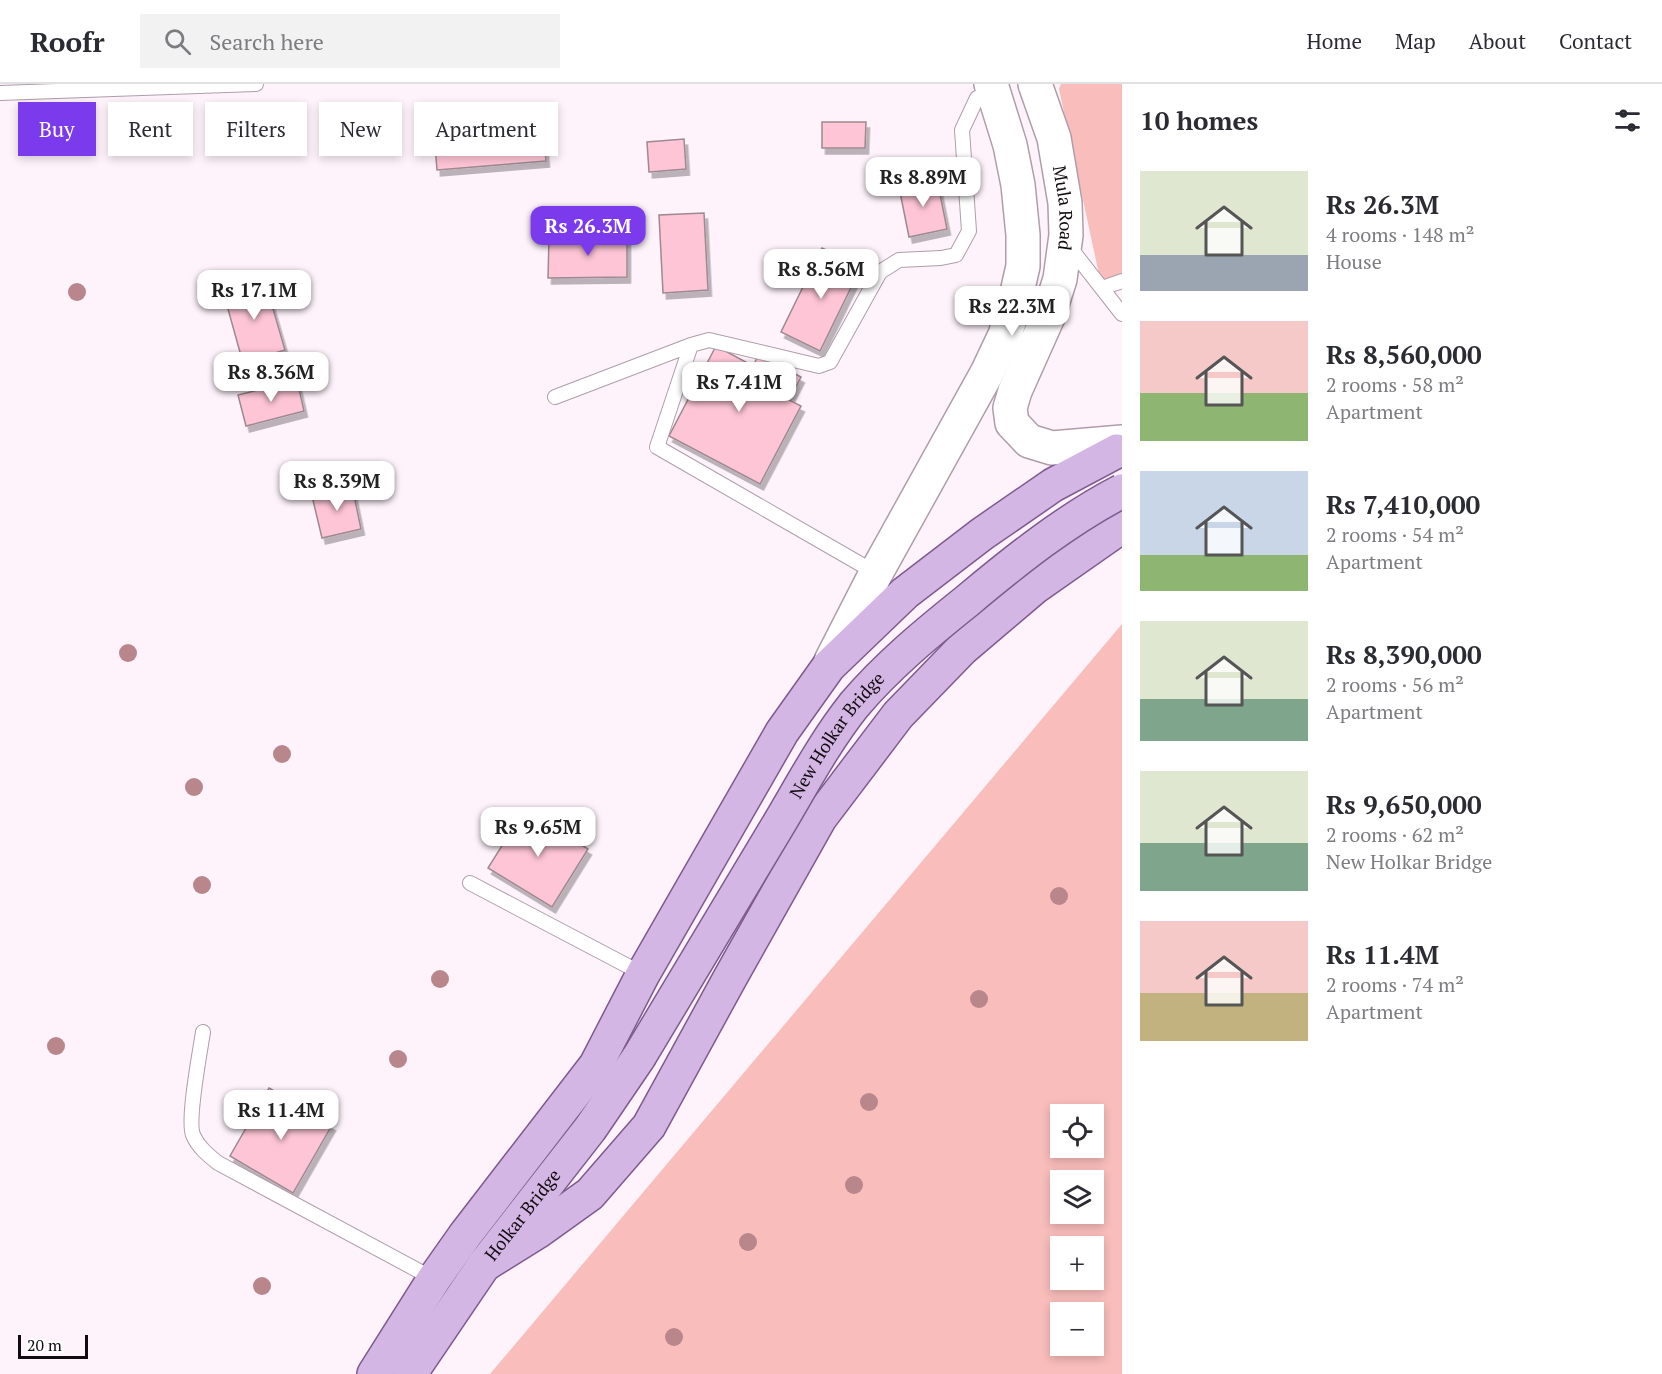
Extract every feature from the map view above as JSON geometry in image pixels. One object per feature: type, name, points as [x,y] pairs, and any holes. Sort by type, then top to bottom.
[{"type":"main road","points":[[1120,446],[1113,463],[1113,475],[1115,487],[1122,499]]},
{"type":"main road","points":[[374,1374],[434,1279],[465,1235],[596,1065],[643,974],[782,732],[829,666],[905,593],[982,534],[1053,485],[1120,446]]},
{"type":"main road","name":"New Holkar Bridge","points":[[639,1057],[818,756],[853,707],[880,676],[910,648],[1004,570],[1071,520],[1122,490]]},
{"type":"main road","points":[[484,1265],[537,1232],[590,1194],[650,1126],[820,818],[898,715],[962,650],[1035,587],[1122,526]]},
{"type":"main road","name":"Holkar Bridge","points":[[410,1374],[484,1265],[590,1130],[639,1057]]},
{"type":"street","name":"Mula Road","points":[[1035,84],[1054,138],[1065,203],[1065,241],[1060,279],[1048,317],[1015,391],[1010,408],[1012,423],[1029,441],[1052,448],[1120,446]]},
{"type":"street","points":[[829,666],[876,573],[987,373],[1005,335],[1014,306],[1023,266],[1023,235],[1018,185],[1010,146],[992,88]]},
{"type":"lane","points":[[0,93],[256,84]]},
{"type":"lane","points":[[555,397],[709,340],[819,366],[830,362],[880,273],[899,260],[956,255],[969,231],[962,130],[977,98],[992,88]]},
{"type":"lane","points":[[1065,241],[1122,314]]},
{"type":"lane","points":[[1102,288],[1122,281]]},
{"type":"lane","points":[[691,345],[657,447],[876,573]]},
{"type":"lane","points":[[470,883],[643,974]]},
{"type":"lane","points":[[203,1032],[192,1111],[192,1133],[202,1150],[218,1163],[434,1279]]},
{"type":"shaded area","points":[[1061,84],[1122,84],[1122,282],[1102,288],[1059,89]]},
{"type":"shaded area","points":[[1122,624],[1122,1374],[490,1374]]},
{"type":"building","points":[[822,122],[866,122],[865,148],[822,148]]},
{"type":"building","points":[[684,139],[686,169],[649,172],[647,142]]},
{"type":"building","points":[[436,156],[546,156],[546,161],[437,170]]},
{"type":"building","points":[[937,179],[947,229],[909,237],[899,187]]},
{"type":"building","points":[[704,213],[708,290],[663,293],[659,215]]},
{"type":"building","points":[[549,237],[627,237],[627,277],[548,278]]},
{"type":"building","points":[[822,248],[861,267],[820,351],[781,332]]},
{"type":"building","points":[[264,278],[285,350],[243,363],[223,291]]},
{"type":"building","points":[[716,346],[753,366],[759,354],[801,377],[789,400],[801,406],[760,484],[669,436]]},
{"type":"building","points":[[297,380],[304,411],[246,426],[238,395]]},
{"type":"building","points":[[352,486],[361,529],[322,538],[312,496]]},
{"type":"building","points":[[525,809],[588,849],[552,907],[488,868]]},
{"type":"building","points":[[269,1088],[332,1125],[293,1193],[230,1156]]}]
